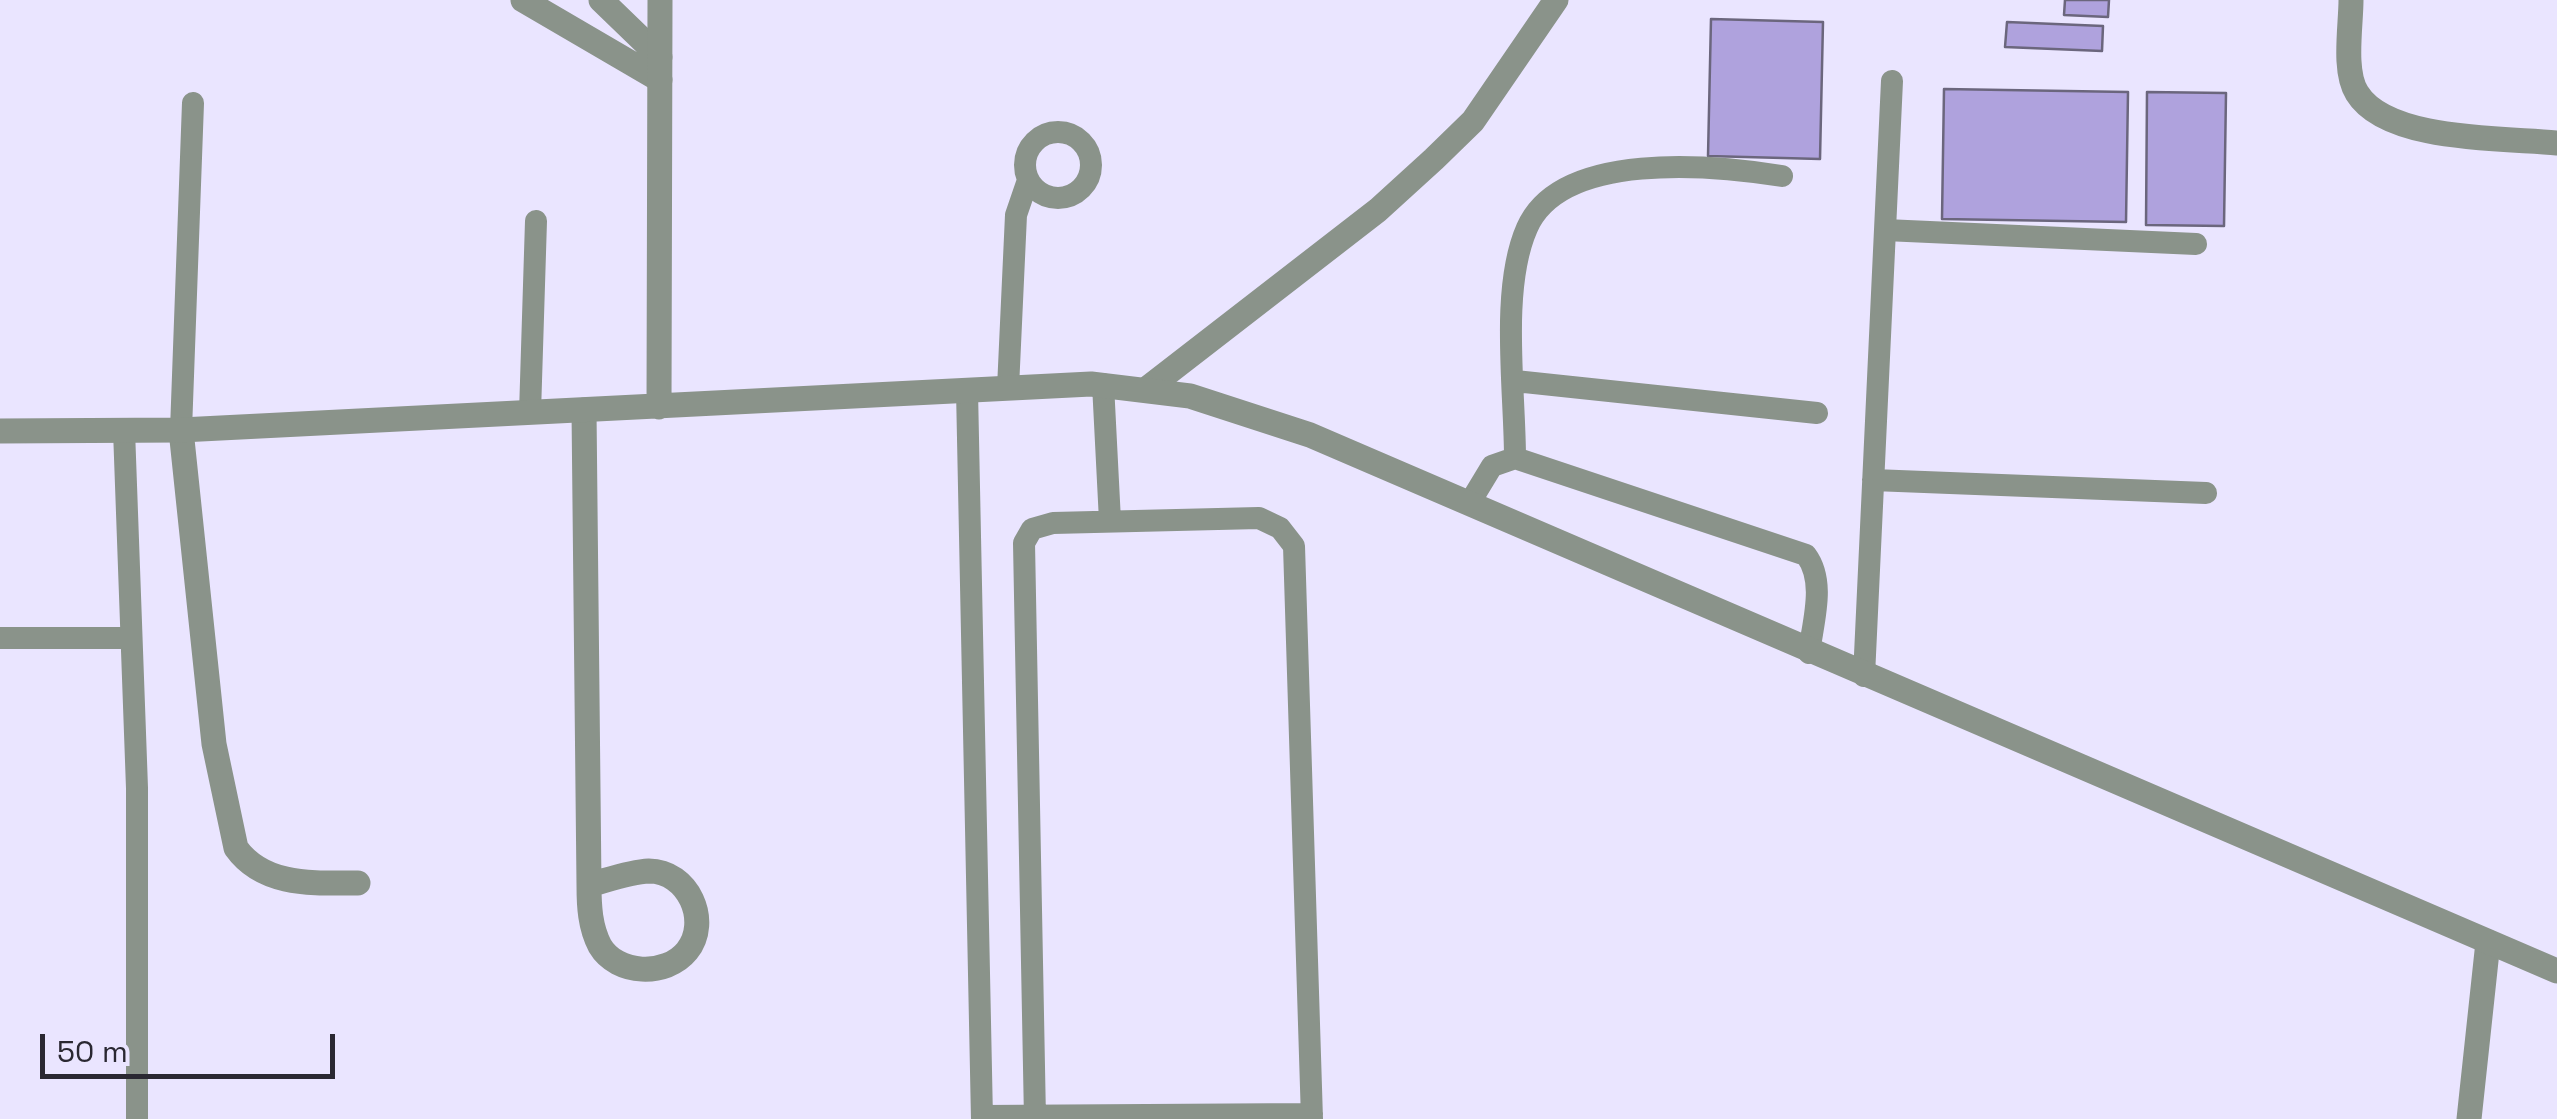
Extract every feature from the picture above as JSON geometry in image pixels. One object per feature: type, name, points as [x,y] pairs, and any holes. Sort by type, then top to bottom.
[{"type":"street","points":[[523,0],[660,68]]},
{"type":"street","points":[[601,0],[660,68]]},
{"type":"street","points":[[658,407],[660,0]]},
{"type":"street","points":[[1148,388],[1378,210],[1434,159],[1496,90],[1556,0]]},
{"type":"street","points":[[2351,0],[2352,71],[2355,91],[2366,104],[2388,118],[2424,131],[2557,143]]},
{"type":"street","points":[[0,431],[181,430],[1008,388],[1103,384],[1148,388],[1234,408],[1310,435],[2557,971]]},
{"type":"street","points":[[584,410],[589,885],[594,934],[611,959],[650,970],[669,965],[687,951],[697,932],[697,912],[684,887],[672,877],[652,871],[589,885]]},
{"type":"street","points":[[181,430],[214,744],[236,848],[246,861],[281,879],[358,884]]},
{"type":"street","points":[[2469,1119],[2488,942]]},
{"type":"lane","points":[[1864,676],[1892,81]]},
{"type":"lane","points":[[181,430],[193,104]]},
{"type":"lane","points":[[1514,458],[1512,324],[1517,264],[1527,225],[1566,185],[1631,169],[1734,168],[1782,176]]},
{"type":"lane","points":[[1008,388],[1016,215],[1028,180]]},
{"type":"lane","points":[[530,412],[536,221]]},
{"type":"lane","points":[[1885,230],[2196,244]]},
{"type":"lane","points":[[1515,381],[1817,412]]},
{"type":"lane","points":[[1103,384],[1110,522]]},
{"type":"lane","points":[[967,390],[982,1117],[1035,1117],[1312,1116],[1294,546],[1280,528],[1259,518],[1052,523],[1032,528],[1022,557],[1035,1117]]},
{"type":"lane","points":[[124,430],[137,788],[137,1119]]},
{"type":"lane","points":[[1469,504],[1492,466],[1514,458],[1806,555],[1816,569],[1818,585],[1809,652]]},
{"type":"lane","points":[[1873,480],[2206,494]]},
{"type":"lane","points":[[0,638],[132,638]]},
{"type":"building","points":[[2065,0],[2109,0],[2108,17],[2064,15]]},
{"type":"building","points":[[1711,19],[1823,22],[1820,159],[1708,156]]},
{"type":"building","points":[[2007,22],[2103,26],[2102,51],[2005,47]]},
{"type":"building","points":[[1944,89],[2128,92],[2126,222],[1942,219]]},
{"type":"building","points":[[2147,92],[2226,93],[2224,226],[2146,225]]}]
